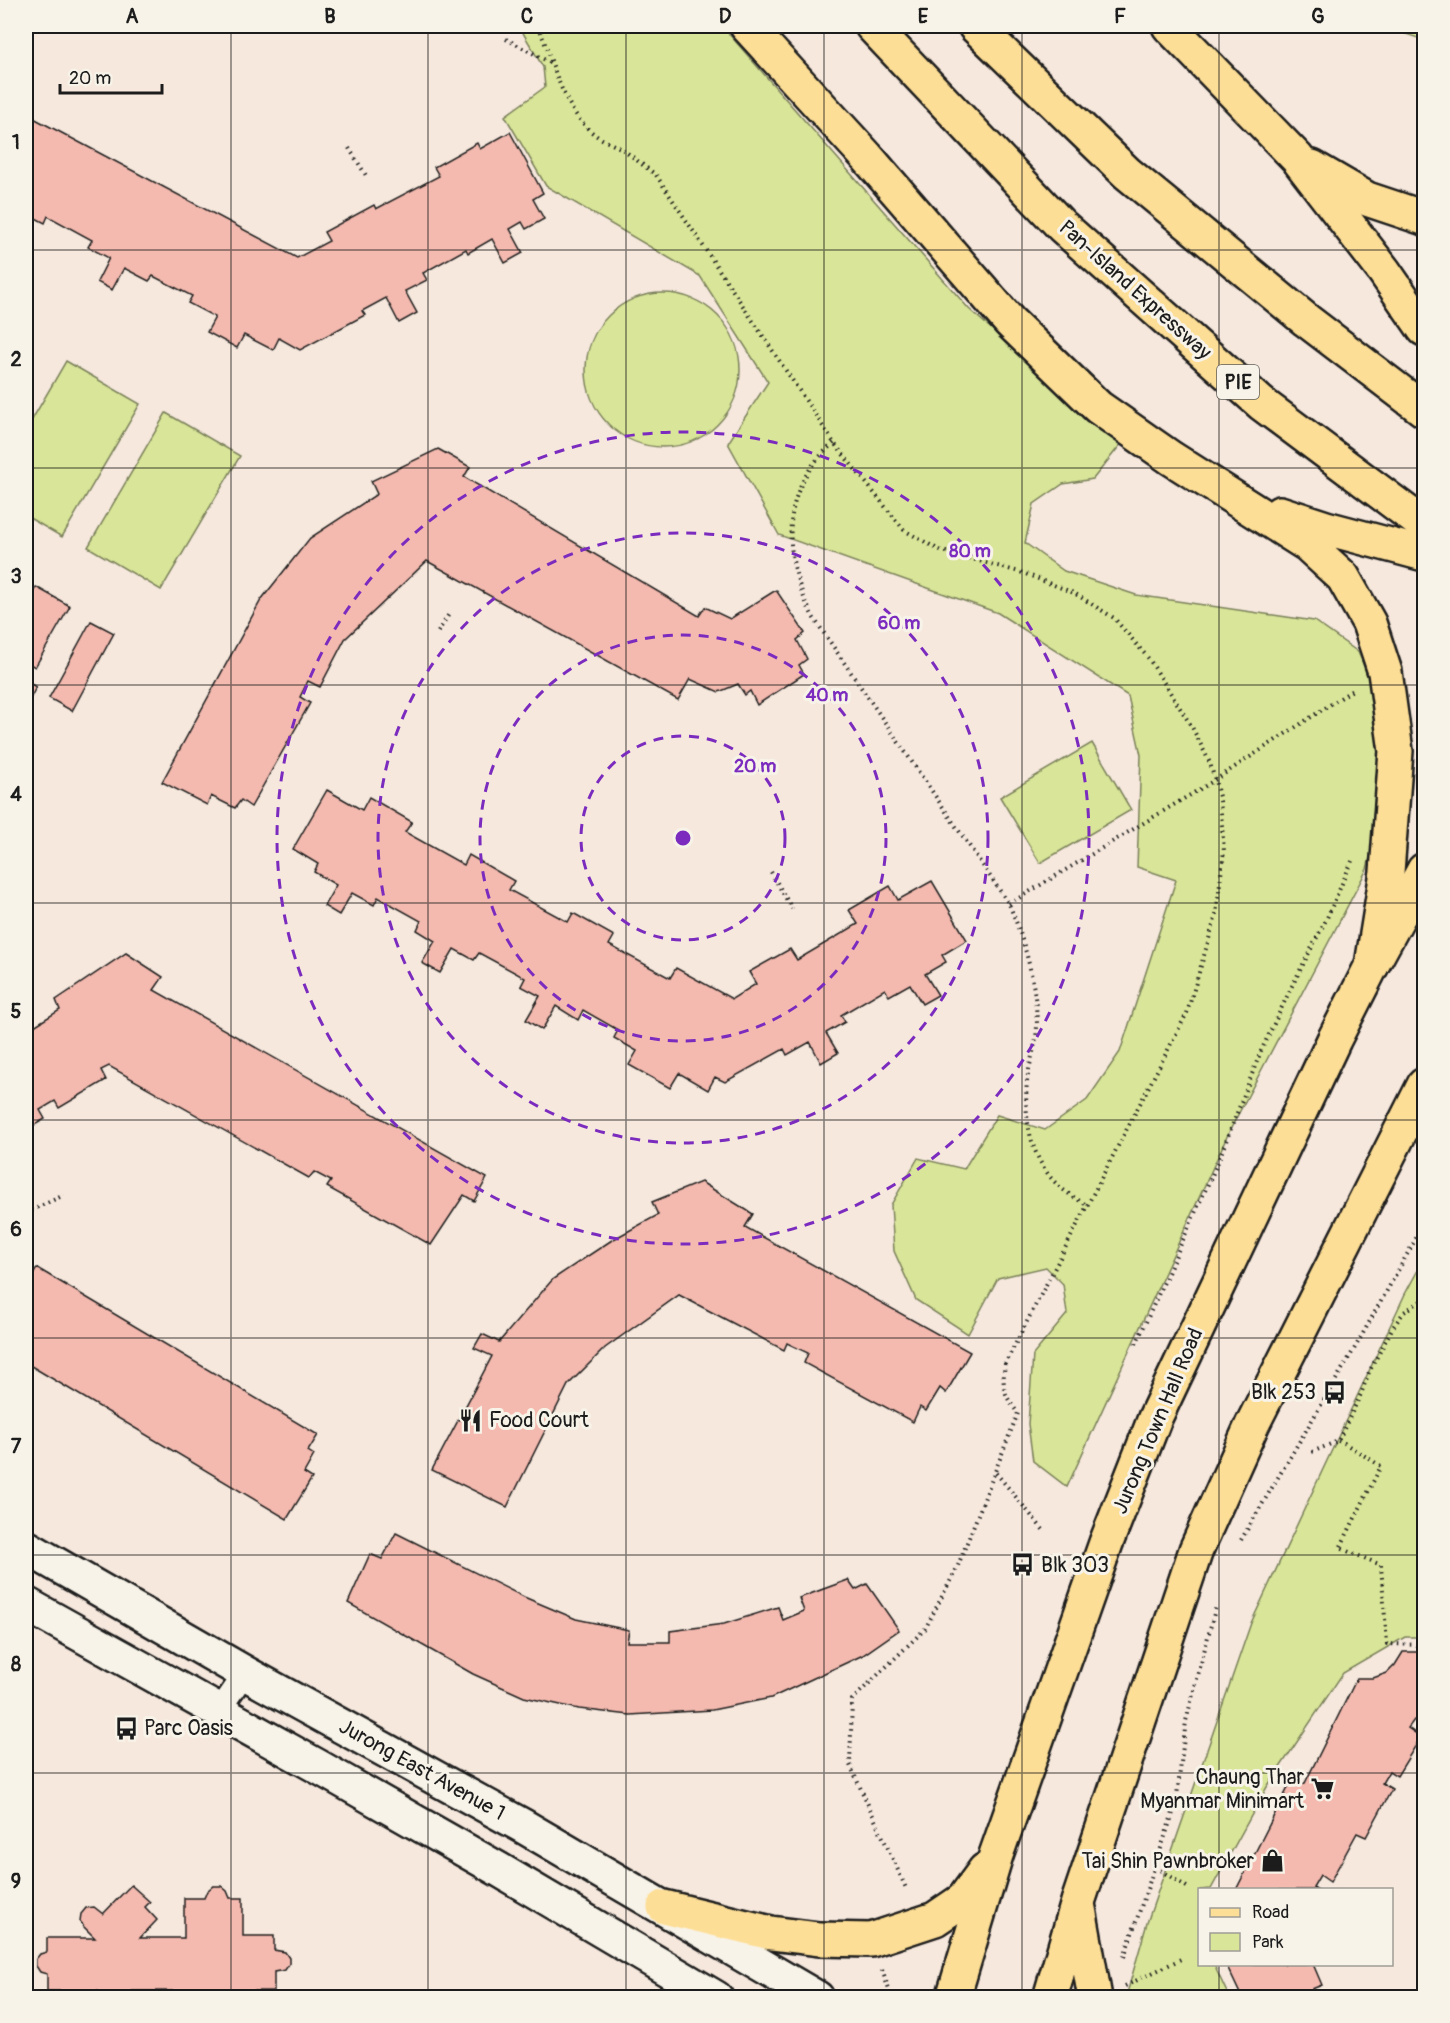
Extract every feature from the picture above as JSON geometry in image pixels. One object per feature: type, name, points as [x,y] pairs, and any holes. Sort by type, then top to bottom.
[{"type":"main road","points":[[747,26],[867,157],[1010,322],[1098,406],[1171,458],[1308,545],[1343,577],[1369,623],[1385,672],[1396,752],[1387,872],[1372,965]]},
{"type":"main road","name":"Pan-Island Expressway","points":[[873,26],[1062,226],[1262,404],[1425,525]]},
{"type":"main road","points":[[975,26],[1127,174],[1306,320],[1425,410]]},
{"type":"main road","points":[[1169,26],[1297,158],[1384,271],[1425,329]]},
{"type":"main road","points":[[1297,158],[1367,199],[1425,218]]},
{"type":"main road","points":[[1238,499],[1326,528],[1425,554]]},
{"type":"main road","name":"Jurong Town Hall Road","points":[[953,1998],[996,1855],[1106,1543],[1155,1418],[1372,965],[1425,870]]},
{"type":"main road","points":[[1050,1998],[1078,1902],[1196,1550],[1253,1423],[1422,1092]]},
{"type":"main road","points":[[664,1907],[771,1933],[819,1939],[871,1940],[935,1919],[963,1900],[996,1855]]},
{"type":"main road","points":[[1078,1902],[1112,1988]]},
{"type":"street","name":"Jurong East Avenue 1","points":[[26,1547],[245,1673],[482,1803],[817,1998]]},
{"type":"street","points":[[26,1604],[498,1869],[716,1998]]},
{"type":"lane","points":[[218,1712],[245,1673]]},
{"type":"path","points":[[538,26],[554,64],[562,93],[575,113],[593,133],[622,150],[656,175],[834,443],[904,530],[939,550],[1023,573],[1074,593],[1114,618],[1149,659],[1192,727],[1210,763],[1220,801],[1224,851],[1216,915],[1186,1013],[1005,1364],[1002,1387],[1008,1401],[1018,1413],[957,1568],[925,1629],[852,1700],[850,1765],[906,1888]]},
{"type":"path","points":[[506,39],[554,64]]},
{"type":"path","points":[[349,148],[367,177]]},
{"type":"path","points":[[834,443],[813,464],[804,477],[793,504],[790,538],[798,586],[813,617],[1009,904],[1024,942],[1035,997],[1036,1038],[1027,1084],[1028,1117],[1033,1147],[1048,1175],[1070,1195],[1087,1205]]},
{"type":"path","points":[[438,632],[449,614]]},
{"type":"path","points":[[1009,904],[1215,780],[1354,688],[1357,699]]},
{"type":"path","points":[[1136,1344],[1218,1162],[1261,1051],[1353,860]]},
{"type":"path","points":[[771,872],[792,909]]},
{"type":"path","points":[[26,1213],[64,1195]]},
{"type":"path","points":[[1239,1545],[1253,1517],[1356,1346],[1425,1224]]},
{"type":"path","points":[[1312,1452],[1338,1441],[1369,1372],[1394,1327],[1404,1312],[1425,1299]]},
{"type":"path","points":[[1338,1441],[1381,1466],[1340,1548],[1381,1565],[1387,1644],[1425,1645]]},
{"type":"path","points":[[996,1473],[1045,1532]]},
{"type":"path","points":[[1123,1958],[1176,1804],[1186,1721],[1218,1600]]},
{"type":"path","points":[[1155,1867],[1190,1889]]},
{"type":"path","points":[[1112,1988],[1183,1958]]},
{"type":"green space","points":[[519,26],[722,26],[969,309],[1121,444],[1093,479],[1063,484],[1034,504],[1025,543],[1064,571],[1136,595],[1314,621],[1358,652],[1371,682],[1384,755],[1377,829],[1367,869],[1230,1130],[1067,1487],[1033,1461],[1028,1424],[1033,1355],[1067,1314],[1063,1284],[1046,1267],[998,1278],[968,1334],[916,1300],[894,1251],[891,1205],[918,1158],[964,1169],[997,1115],[1045,1130],[1087,1100],[1120,1052],[1176,880],[1137,867],[1141,755],[1128,696],[998,613],[779,535],[728,443],[768,382],[700,276],[546,186],[505,116],[545,87],[543,67]]},
{"type":"green space","points":[[1394,26],[1424,26],[1424,40],[1397,31]]},
{"type":"green space","points":[[663,293],[678,294],[693,299],[718,315],[734,340],[739,355],[739,385],[734,400],[718,425],[693,441],[678,446],[663,447],[648,446],[633,441],[608,425],[592,400],[587,385],[586,370],[587,355],[592,340],[608,315],[633,299],[648,294]]},
{"type":"green space","points":[[66,361],[140,404],[62,537],[26,516],[26,430]]},
{"type":"green space","points":[[166,413],[240,456],[161,590],[88,547]]},
{"type":"green space","points":[[1092,743],[1131,810],[1040,863],[1000,797]]},
{"type":"green space","points":[[1424,1259],[1424,1637],[1405,1637],[1343,1673],[1267,1787],[1212,1888],[1198,1888],[1198,1966],[1214,1966],[1229,1997],[1126,1997],[1147,1923],[1251,1623],[1405,1294]]},
{"type":"building","points":[[26,114],[297,258],[329,241],[324,232],[374,205],[376,209],[439,176],[434,167],[477,143],[480,149],[510,132],[543,193],[533,199],[544,219],[526,229],[522,222],[510,229],[523,253],[505,263],[492,239],[468,253],[466,249],[423,273],[427,280],[405,291],[417,313],[399,323],[386,298],[362,311],[365,315],[300,350],[279,338],[273,350],[244,335],[237,348],[207,332],[215,317],[188,303],[192,296],[153,276],[149,281],[124,268],[112,290],[97,282],[109,258],[88,247],[92,240],[48,216],[45,223],[26,213]]},
{"type":"building","points":[[438,449],[470,467],[464,477],[699,616],[705,607],[730,619],[776,590],[805,633],[797,640],[807,659],[799,665],[804,674],[757,705],[750,691],[745,695],[738,684],[719,692],[690,679],[678,700],[427,561],[345,639],[320,687],[308,681],[300,697],[310,703],[251,807],[241,800],[235,808],[211,796],[207,805],[162,782],[261,600],[310,538],[377,494],[371,481]]},
{"type":"building","points":[[36,587],[70,606],[35,667],[26,662],[26,606]]},
{"type":"building","points":[[91,621],[114,633],[72,711],[49,698]]},
{"type":"building","points":[[26,681],[36,687],[26,707]]},
{"type":"building","points":[[327,790],[362,810],[369,797],[412,822],[405,832],[464,865],[469,855],[514,881],[509,890],[568,922],[573,913],[614,936],[609,945],[670,978],[676,968],[732,999],[756,984],[749,972],[790,949],[797,960],[858,924],[849,910],[890,886],[898,900],[932,881],[967,940],[942,955],[946,962],[925,974],[938,995],[922,1004],[910,984],[889,996],[885,989],[841,1015],[845,1022],[826,1033],[838,1053],[821,1063],[810,1042],[787,1055],[784,1049],[725,1082],[715,1077],[708,1090],[679,1073],[670,1088],[629,1065],[637,1051],[614,1038],[618,1030],[583,1010],[578,1020],[556,1006],[542,1030],[526,1020],[540,996],[521,986],[525,978],[479,953],[474,960],[454,949],[440,973],[422,963],[435,941],[417,930],[421,921],[378,897],[374,905],[352,893],[339,915],[324,906],[336,885],[314,872],[318,864],[293,849]]},
{"type":"building","points":[[126,953],[163,977],[154,990],[487,1178],[474,1201],[464,1195],[431,1245],[327,1187],[331,1181],[314,1172],[309,1178],[109,1066],[101,1070],[106,1080],[59,1108],[55,1101],[40,1110],[45,1119],[26,1130],[26,1031],[60,1010],[56,1000]]},
{"type":"building","points":[[701,1182],[753,1214],[745,1227],[970,1352],[946,1393],[940,1388],[926,1411],[920,1407],[913,1422],[804,1363],[808,1353],[787,1343],[784,1350],[679,1295],[605,1348],[568,1385],[507,1507],[432,1470],[492,1356],[474,1348],[482,1334],[499,1342],[553,1279],[612,1240],[658,1215],[652,1202]]},
{"type":"building","points":[[37,1268],[318,1435],[308,1451],[314,1455],[304,1473],[312,1478],[287,1519],[26,1363],[26,1287]]},
{"type":"building","points":[[396,1533],[524,1597],[576,1619],[629,1630],[627,1642],[670,1642],[670,1631],[724,1624],[778,1607],[783,1620],[804,1611],[799,1598],[848,1580],[855,1590],[867,1584],[899,1630],[863,1655],[771,1698],[712,1710],[630,1715],[579,1709],[524,1697],[473,1674],[348,1603],[370,1554],[382,1559]]},
{"type":"building","points":[[1403,1652],[1424,1652],[1424,1719],[1414,1720],[1408,1728],[1421,1737],[1397,1776],[1389,1771],[1382,1783],[1392,1789],[1366,1837],[1357,1833],[1330,1882],[1320,1875],[1313,1887],[1315,1888],[1237,1888],[1289,1786],[1305,1783],[1357,1678],[1373,1678],[1387,1673]]},
{"type":"building","points":[[131,1885],[150,1902],[145,1907],[157,1920],[140,1938],[184,1938],[184,1898],[204,1898],[213,1886],[221,1886],[230,1898],[243,1898],[243,1936],[274,1936],[274,1950],[285,1952],[289,1958],[289,1964],[285,1970],[274,1972],[274,1991],[244,1991],[244,1998],[186,1998],[186,1991],[133,1991],[140,1998],[90,1998],[97,1991],[47,1991],[47,1974],[40,1972],[36,1966],[36,1959],[40,1954],[47,1952],[47,1938],[95,1938],[80,1921],[81,1914],[86,1908],[94,1907],[103,1914]]},
{"type":"building","points":[[1227,1966],[1314,1966],[1322,1985],[1312,1989],[1316,1998],[1242,1998]]},
{"type":"place","name":"Blk 253","points":[[1334,1392]]},
{"type":"place","name":"Food Court","points":[[471,1420]]},
{"type":"place","name":"Blk 303","points":[[1023,1565]]},
{"type":"place","name":"Parc Oasis","points":[[126,1728]]},
{"type":"place","name":"Chaung Thar Myanmar Minimart","points":[[1322,1789]]},
{"type":"place","name":"Tai Shin Pawnbroker","points":[[1272,1861]]}]
